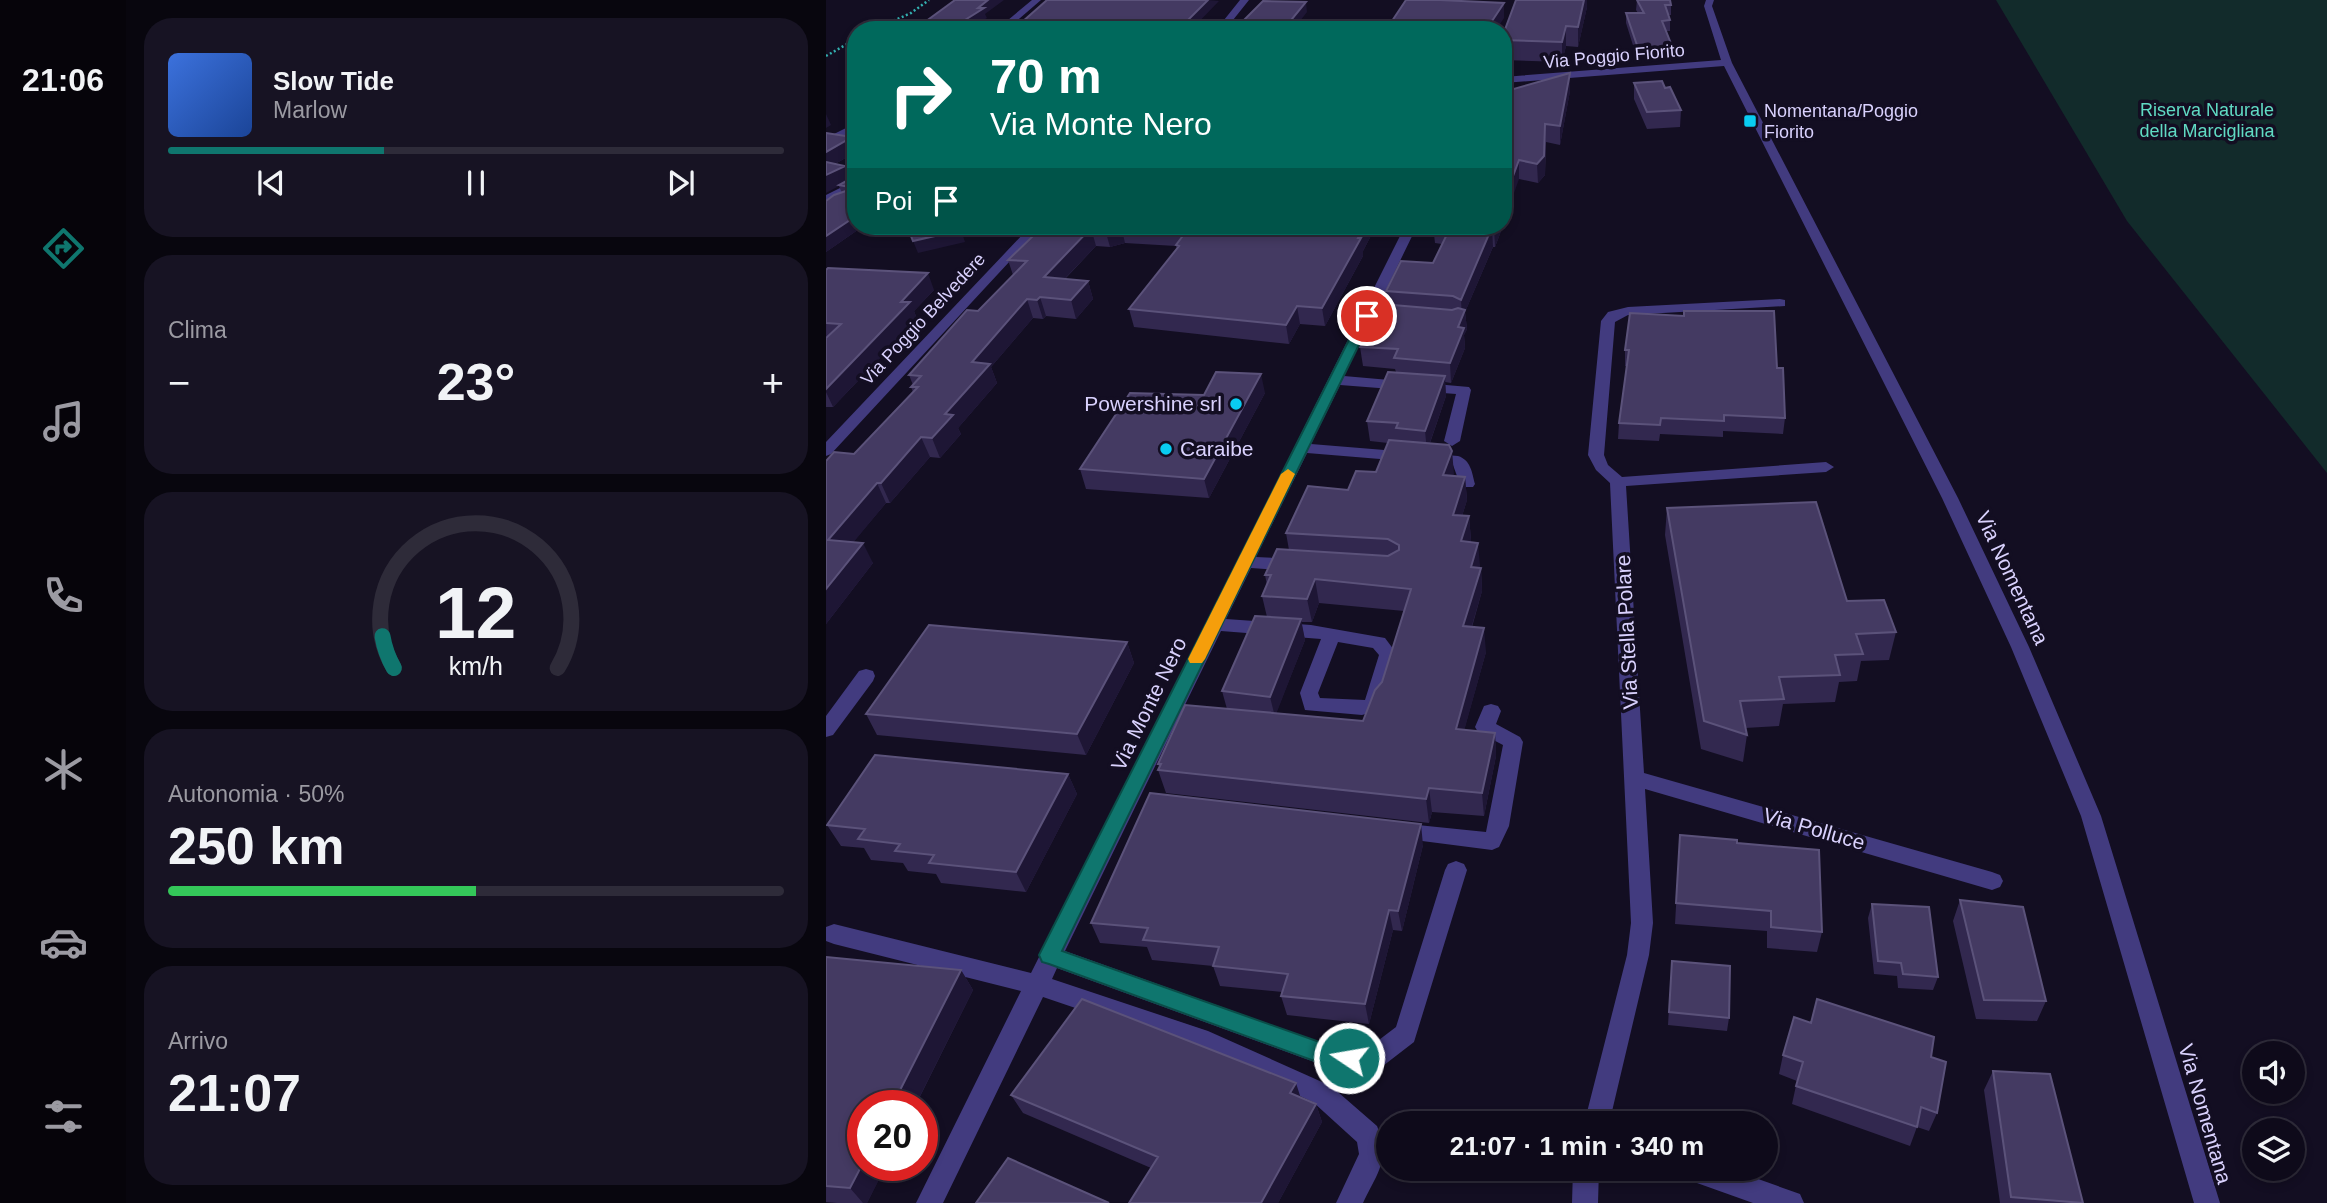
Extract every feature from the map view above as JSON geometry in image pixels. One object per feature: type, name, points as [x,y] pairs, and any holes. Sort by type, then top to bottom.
[{"type":"street","points":[[1011,21],[1037,0]]},
{"type":"street","points":[[1228,21],[1245,0]]},
{"type":"street","name":"Via Nomentana","points":[[1710,0],[1708,6],[1727,63],[1950,498],[2020,647],[2091,816],[2207,1203]]},
{"type":"street","name":"Via Poggio Fiorito","points":[[1512,80],[1727,63]]},
{"type":"street","points":[[826,142],[847,133]]},
{"type":"street","points":[[826,200],[847,188]]},
{"type":"street","name":"Via Poggio Belvedere","points":[[826,451],[832,437],[1027,235]]},
{"type":"street","name":"Via Monte Nero","points":[[929,1203],[1049,955],[1335,380],[1373,316],[1407,235]]},
{"type":"street","points":[[1780,303],[1628,312],[1611,316],[1596,455],[1601,467],[1618,482],[1826,467]]},
{"type":"street","points":[[1335,380],[1464,390],[1452,441]]},
{"type":"street","points":[[1301,449],[1458,461],[1463,467],[1467,484]]},
{"type":"street","name":"Via Stella Polare","points":[[1599,1111],[1637,955],[1642,923],[1618,482]]},
{"type":"street","points":[[1244,562],[1311,566]]},
{"type":"street","points":[[1214,624],[1332,635],[1379,643],[1388,654],[1373,705],[1362,708],[1312,705],[1309,693],[1332,635]]},
{"type":"street","points":[[826,730],[866,676]]},
{"type":"street","points":[[1384,829],[1492,841],[1499,826],[1513,742],[1485,727],[1491,711]]},
{"type":"street","points":[[1168,715],[1194,718]]},
{"type":"street","name":"Via Polluce","points":[[1635,778],[1992,881]]},
{"type":"street","points":[[1127,799],[1154,802]]},
{"type":"street","points":[[1049,955],[1328,1056],[1370,1061],[1405,1034],[1456,870]]},
{"type":"street","points":[[834,934],[1035,984],[1208,1042],[1322,1094],[1368,1135],[1371,1155],[1349,1203]]},
{"type":"street","points":[[1585,1203],[1586,1181]]},
{"type":"street","points":[[1727,1181],[1791,1203]]},
{"type":"path","points":[[892,21],[929,0]]},
{"type":"path","points":[[826,56],[847,44]]},
{"type":"green space","name":"Riserva Naturale della Marcigliana","points":[[1996,0],[2327,0],[2327,473],[2127,221]]},
{"type":"building","points":[[955,0],[988,0],[978,8],[984,8],[963,21],[926,21]]},
{"type":"building","points":[[1047,0],[1208,0],[1187,21],[1023,21]]},
{"type":"building","points":[[1406,0],[1504,3],[1492,21],[1392,21]]},
{"type":"building","points":[[1516,0],[1584,0],[1578,27],[1566,26],[1562,42],[1512,40],[1512,21],[1508,21]]},
{"type":"building","points":[[1637,0],[1670,0],[1671,5],[1665,5],[1670,20],[1662,21],[1672,46],[1638,48],[1626,13],[1644,13]]},
{"type":"building","points":[[1263,1],[1306,2],[1290,21],[1243,21]]},
{"type":"building","points":[[1570,73],[1560,126],[1545,124],[1544,156],[1537,164],[1519,160],[1512,179],[1512,89]]},
{"type":"building","points":[[1662,81],[1665,88],[1670,87],[1681,110],[1647,112],[1634,83]]},
{"type":"building","points":[[826,133],[847,136],[847,140],[826,152]]},
{"type":"building","points":[[826,162],[845,166],[826,175]]},
{"type":"building","points":[[847,191],[847,222],[826,236],[826,201]]},
{"type":"building","points":[[911,235],[939,235],[913,241]]},
{"type":"building","points":[[1034,235],[1084,235],[1044,277],[1088,281],[1071,300],[1040,297],[1037,300],[1027,299],[972,362],[990,364],[945,414],[953,415],[932,438],[921,437],[828,540],[863,543],[826,589],[826,461],[834,452],[854,454],[918,387],[911,387],[921,376],[909,375],[967,310],[978,311],[1027,261],[1008,260]]},
{"type":"building","points":[[1184,235],[1360,235],[1358,238],[1361,238],[1322,308],[1297,306],[1286,325],[1129,309],[1179,246],[1176,245]]},
{"type":"building","points":[[1447,235],[1489,235],[1461,300],[1453,296],[1386,291],[1401,261],[1433,263]]},
{"type":"building","points":[[828,268],[928,273],[901,302],[910,302],[826,389],[826,338],[841,324],[826,323]]},
{"type":"building","points":[[1381,304],[1465,310],[1458,327],[1464,328],[1450,363],[1394,358],[1398,349],[1360,347]]},
{"type":"building","points":[[1684,311],[1774,311],[1777,368],[1783,368],[1785,418],[1724,415],[1724,421],[1661,418],[1660,425],[1619,423],[1629,350],[1625,350],[1630,313],[1684,316]]},
{"type":"building","points":[[1216,372],[1261,374],[1204,479],[1080,469],[1130,393],[1204,395]]},
{"type":"building","points":[[1388,372],[1445,376],[1425,431],[1396,428],[1398,423],[1367,421]]},
{"type":"building","points":[[1389,440],[1449,445],[1452,451],[1443,475],[1465,477],[1453,515],[1469,516],[1461,541],[1478,543],[1471,567],[1481,568],[1463,626],[1484,628],[1456,729],[1495,733],[1482,793],[1429,788],[1426,799],[1158,770],[1161,764],[1158,764],[1185,705],[1363,721],[1375,690],[1382,682],[1411,589],[1315,579],[1307,599],[1262,596],[1271,575],[1265,575],[1277,549],[1388,556],[1399,550],[1399,545],[1388,539],[1286,533],[1308,486],[1348,490],[1356,471],[1376,472]]},
{"type":"building","points":[[1816,502],[1847,601],[1884,600],[1896,632],[1856,634],[1863,654],[1835,655],[1840,675],[1779,677],[1784,699],[1740,701],[1747,735],[1704,721],[1667,508]]},
{"type":"building","points":[[1255,616],[1301,619],[1270,697],[1222,691]]},
{"type":"building","points":[[929,625],[1127,642],[1077,734],[866,714]]},
{"type":"building","points":[[875,755],[1068,774],[1016,872],[929,863],[934,855],[895,851],[900,844],[858,839],[865,829],[827,825]]},
{"type":"building","points":[[1150,793],[1421,824],[1398,911],[1389,910],[1365,1004],[1281,996],[1288,974],[1213,966],[1219,947],[1143,940],[1148,928],[1091,923]]},
{"type":"building","points":[[1680,835],[1819,850],[1822,932],[1771,927],[1771,911],[1676,903]]},
{"type":"building","points":[[1960,900],[2023,907],[2046,1001],[1984,1000]]},
{"type":"building","points":[[1872,904],[1929,907],[1938,977],[1903,974],[1901,963],[1878,961]]},
{"type":"building","points":[[826,957],[961,970],[900,1090],[847,1090],[847,1181],[854,1181],[850,1188],[826,1186]]},
{"type":"building","points":[[1672,961],[1730,966],[1729,1018],[1669,1012]]},
{"type":"building","points":[[1082,999],[1296,1083],[1290,1093],[1316,1104],[1261,1203],[1129,1203],[1158,1157],[1011,1095]]},
{"type":"building","points":[[1817,999],[1934,1037],[1931,1057],[1946,1062],[1937,1113],[1921,1107],[1917,1127],[1796,1086],[1803,1062],[1783,1055],[1794,1017],[1811,1023]]},
{"type":"building","points":[[1993,1071],[2050,1074],[2083,1203],[2011,1197]]},
{"type":"building","points":[[1008,1158],[1109,1203],[976,1203]]},
{"type":"slow traffic","points":[[1196,659],[1288,474]]},
{"type":"place","name":"Nomentana/Poggio Fiorito","points":[[1750,121]]},
{"type":"place","name":"Powershine srl","points":[[1236,404]]},
{"type":"place","name":"Caraibe","points":[[1166,449]]},
{"type":"route","points":[[1349,1058],[1328,1056],[1049,955],[1367,316]]}]
